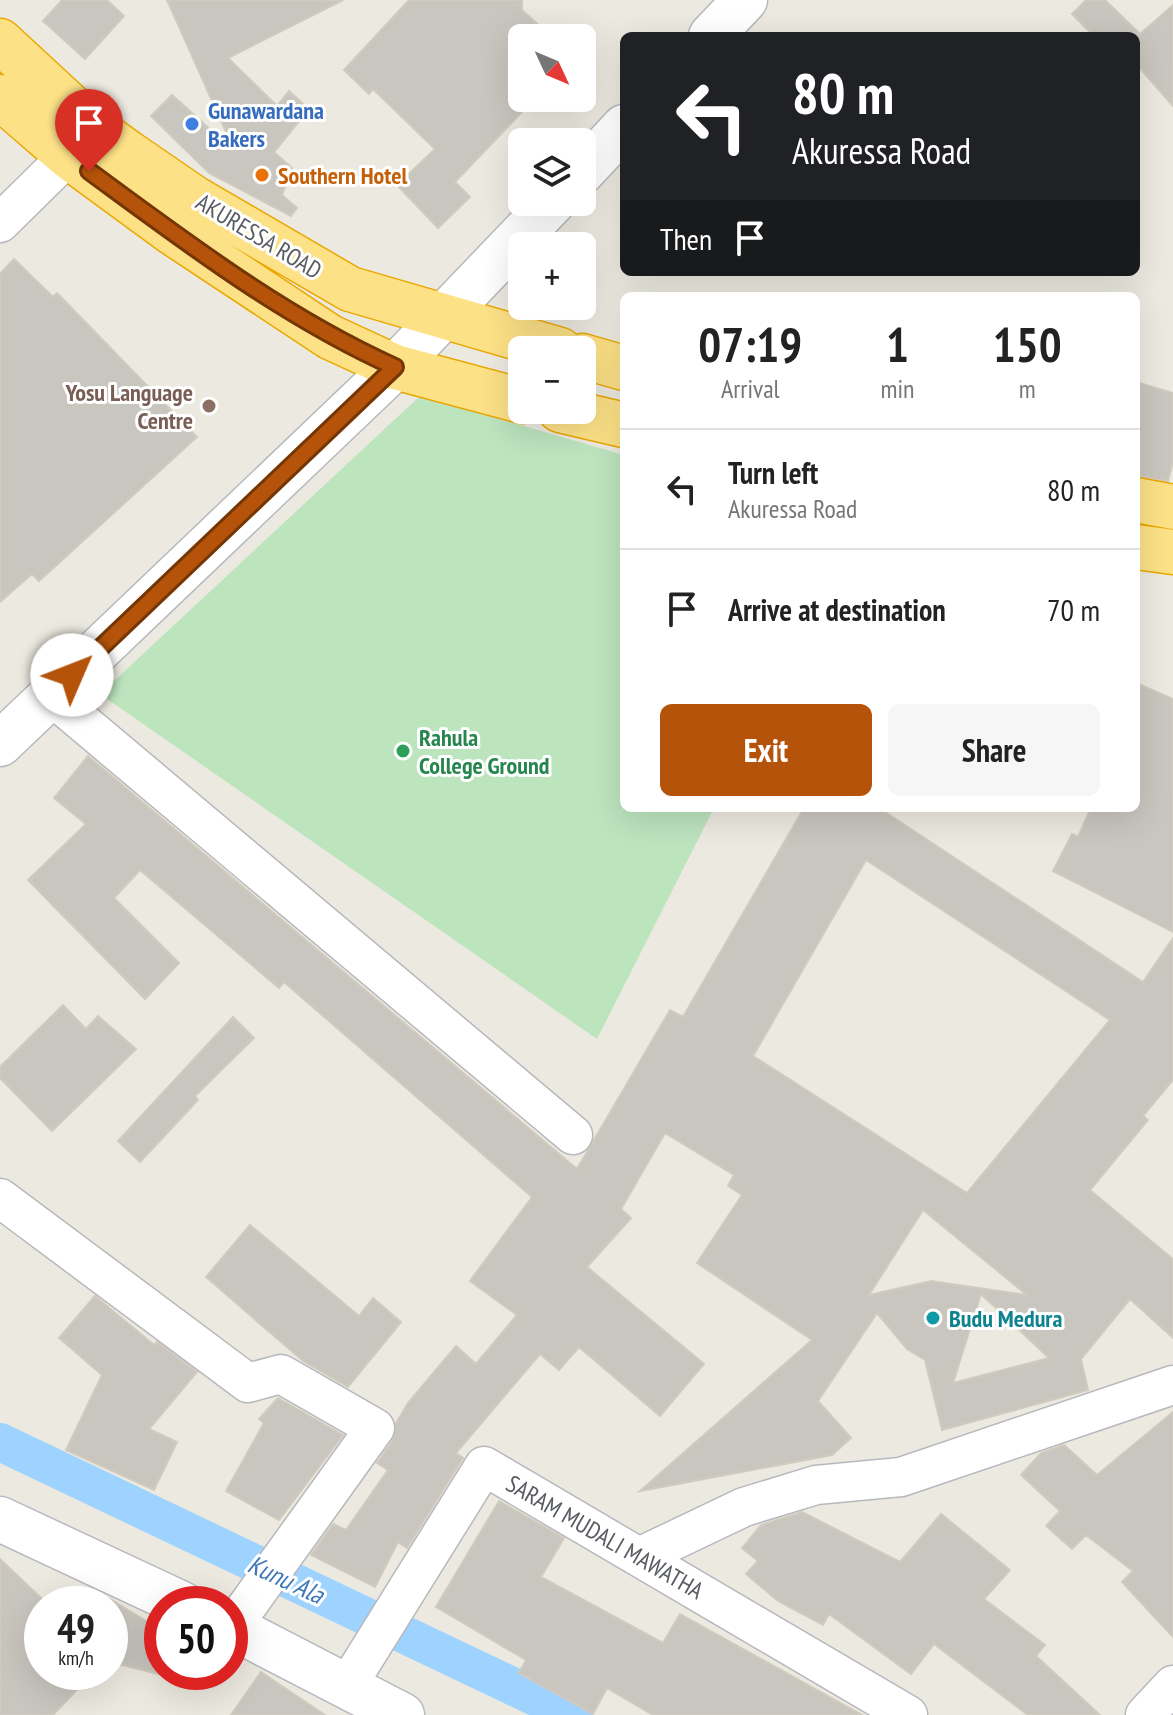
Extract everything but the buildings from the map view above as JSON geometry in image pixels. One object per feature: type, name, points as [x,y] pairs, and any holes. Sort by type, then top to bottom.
[{"type":"highway","name":"AKURESSA ROAD","points":[[0,41],[94,128],[194,198],[350,289],[514,336]]},
{"type":"highway","name":"AKURESSA ROAD","points":[[0,97],[68,156],[237,278],[330,337],[395,367],[508,397]]},
{"type":"highway","points":[[596,360],[620,367]]},
{"type":"highway","points":[[596,418],[620,424]]},
{"type":"highway","points":[[1140,548],[1173,552]]},
{"type":"street","points":[[715,32],[745,0]]},
{"type":"street","points":[[596,157],[620,131]]},
{"type":"street","points":[[0,223],[68,156]]},
{"type":"street","points":[[0,744],[395,367],[539,216]]},
{"type":"street","points":[[50,695],[573,1135]]},
{"type":"street","points":[[0,1198],[248,1383],[281,1374],[375,1428],[248,1604]]},
{"type":"street","points":[[639,1557],[744,1507],[816,1485],[901,1477],[1173,1385]]},
{"type":"street","name":"SARAM MUDALI MAWATHA","points":[[347,1686],[484,1466],[908,1715]]},
{"type":"street","points":[[0,1519],[144,1586]]},
{"type":"street","points":[[248,1636],[402,1715]]},
{"type":"street","points":[[1145,1715],[1173,1685]]},
{"type":"green space","name":"Rahula College Ground","points":[[420,396],[508,421],[508,424],[620,454],[620,812],[712,812],[597,1039],[100,694]]},
{"type":"waterway","name":"Kunu Ala","points":[[0,1442],[573,1715]]},
{"type":"place","name":"Gunawardana Bakers","points":[[192,124]]},
{"type":"place","name":"Southern Hotel","points":[[262,175]]},
{"type":"place","name":"Yosu Language Centre","points":[[209,406]]},
{"type":"place","name":"Rahula College Ground","points":[[403,751]]},
{"type":"place","name":"Budu Medura","points":[[933,1318]]},
{"type":"route","points":[[72,675],[395,367],[330,337],[237,278],[89,171]]}]
